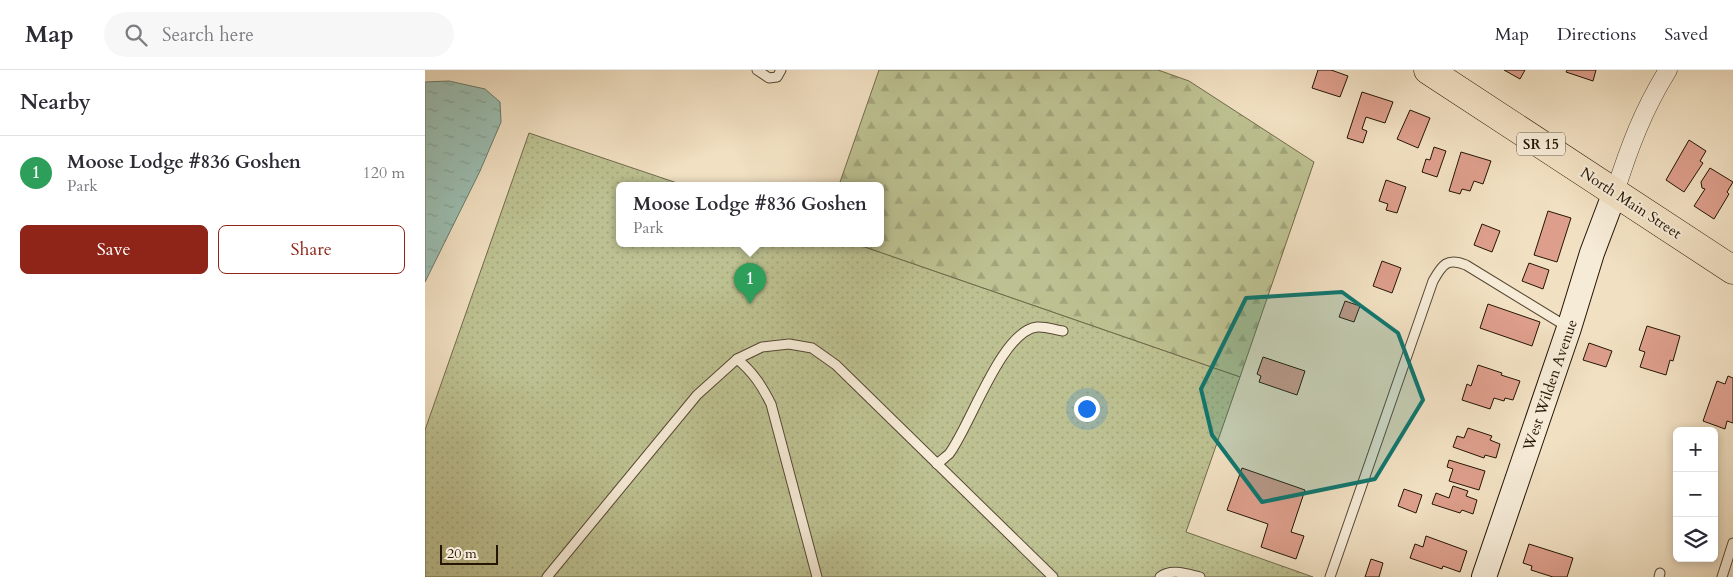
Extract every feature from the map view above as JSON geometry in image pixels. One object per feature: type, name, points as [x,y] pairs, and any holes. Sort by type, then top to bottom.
[{"type":"main road","name":"North Main Street","points":[[1428,70],[1733,270]]},
{"type":"street","points":[[1615,192],[1637,129],[1657,87],[1668,70]]},
{"type":"street","name":"West Wilden Avenue","points":[[1484,577],[1569,328],[1592,253],[1615,192]]},
{"type":"lane","points":[[757,70],[769,78],[777,78],[781,70]]},
{"type":"lane","points":[[1330,577],[1433,281],[1441,267],[1450,261],[1466,265],[1569,328]]},
{"type":"lane","points":[[937,464],[956,443],[1009,347],[1021,334],[1036,327],[1063,331]]},
{"type":"lane","points":[[547,577],[697,395],[737,359],[762,348],[789,344],[812,348],[836,365],[1053,577]]},
{"type":"lane","points":[[737,359],[762,384],[771,404],[817,577]]},
{"type":"lane","points":[[1722,577],[1733,544]]},
{"type":"lane","points":[[1160,577],[1164,573],[1180,572],[1200,577]]},
{"type":"highlighted area","points":[[1342,292],[1398,333],[1423,400],[1375,479],[1262,502],[1212,435],[1201,389],[1246,298]]},
{"type":"green space","points":[[879,70],[1158,70],[1189,81],[1314,162],[1240,377],[865,247],[884,247],[884,182],[840,182]]},
{"type":"green space","points":[[529,133],[674,182],[616,182],[616,247],[865,247],[1240,377],[1186,532],[1313,577],[425,577],[425,430]]},
{"type":"water","points":[[449,81],[485,89],[500,102],[501,122],[480,171],[425,282],[425,82]]},
{"type":"building","points":[[1318,70],[1331,70],[1348,76],[1340,97],[1312,88]]},
{"type":"building","points":[[1504,70],[1525,70],[1520,79]]},
{"type":"building","points":[[1567,70],[1596,70],[1593,81],[1566,72]]},
{"type":"building","points":[[1362,92],[1393,102],[1385,123],[1366,117],[1362,129],[1367,131],[1363,143],[1347,138]]},
{"type":"building","points":[[1410,110],[1430,118],[1418,148],[1397,139]]},
{"type":"building","points":[[1689,140],[1706,151],[1700,161],[1703,163],[1684,192],[1666,180]]},
{"type":"building","points":[[1434,147],[1446,151],[1437,177],[1422,172],[1426,159],[1430,160]]},
{"type":"building","points":[[1461,152],[1491,161],[1483,184],[1474,181],[1470,191],[1462,189],[1460,194],[1449,191]]},
{"type":"building","points":[[1710,168],[1733,182],[1727,192],[1729,194],[1714,219],[1694,206],[1705,189],[1702,188],[1701,182]]},
{"type":"building","points":[[1386,180],[1406,187],[1397,213],[1386,210],[1388,204],[1379,201]]},
{"type":"building","points":[[1548,211],[1571,218],[1557,262],[1534,255]]},
{"type":"building","points":[[1482,224],[1500,231],[1492,252],[1474,245]]},
{"type":"building","points":[[1382,261],[1401,268],[1392,293],[1373,286]]},
{"type":"building","points":[[1529,263],[1549,270],[1543,289],[1522,281]]},
{"type":"building","points":[[1345,301],[1360,306],[1354,322],[1339,317]]},
{"type":"building","points":[[1488,304],[1540,322],[1532,346],[1480,328]]},
{"type":"building","points":[[1647,326],[1680,336],[1673,361],[1670,360],[1666,375],[1640,367],[1645,352],[1639,350]]},
{"type":"building","points":[[1589,343],[1612,351],[1606,367],[1583,360]]},
{"type":"building","points":[[1263,357],[1305,371],[1297,395],[1259,382],[1261,376],[1257,374]]},
{"type":"building","points":[[1478,365],[1520,381],[1513,400],[1505,398],[1504,401],[1494,398],[1490,409],[1462,400],[1467,384],[1471,386]]},
{"type":"building","points":[[1728,376],[1733,378],[1733,423],[1727,421],[1725,429],[1703,421],[1717,381],[1725,384]]},
{"type":"building","points":[[1468,428],[1492,436],[1490,440],[1500,444],[1496,458],[1485,455],[1484,458],[1453,447],[1457,436],[1464,438]]},
{"type":"building","points":[[1449,460],[1485,471],[1479,490],[1449,481],[1453,469],[1447,467]]},
{"type":"building","points":[[1242,468],[1305,490],[1291,532],[1304,536],[1296,559],[1261,547],[1268,524],[1227,510]]},
{"type":"building","points":[[1453,486],[1468,491],[1466,496],[1477,500],[1473,514],[1462,510],[1460,513],[1432,504],[1436,493],[1449,498]]},
{"type":"building","points":[[1404,489],[1422,495],[1416,513],[1398,506]]},
{"type":"building","points":[[1426,536],[1467,551],[1460,572],[1443,566],[1442,569],[1410,558],[1415,544],[1423,547]]},
{"type":"building","points":[[1529,544],[1573,558],[1567,577],[1553,577],[1531,570],[1532,566],[1523,563]]},
{"type":"building","points":[[1371,559],[1383,563],[1379,577],[1365,577]]},
{"type":"place","name":"Moose Lodge #836 Goshen","points":[[750,304]]}]
